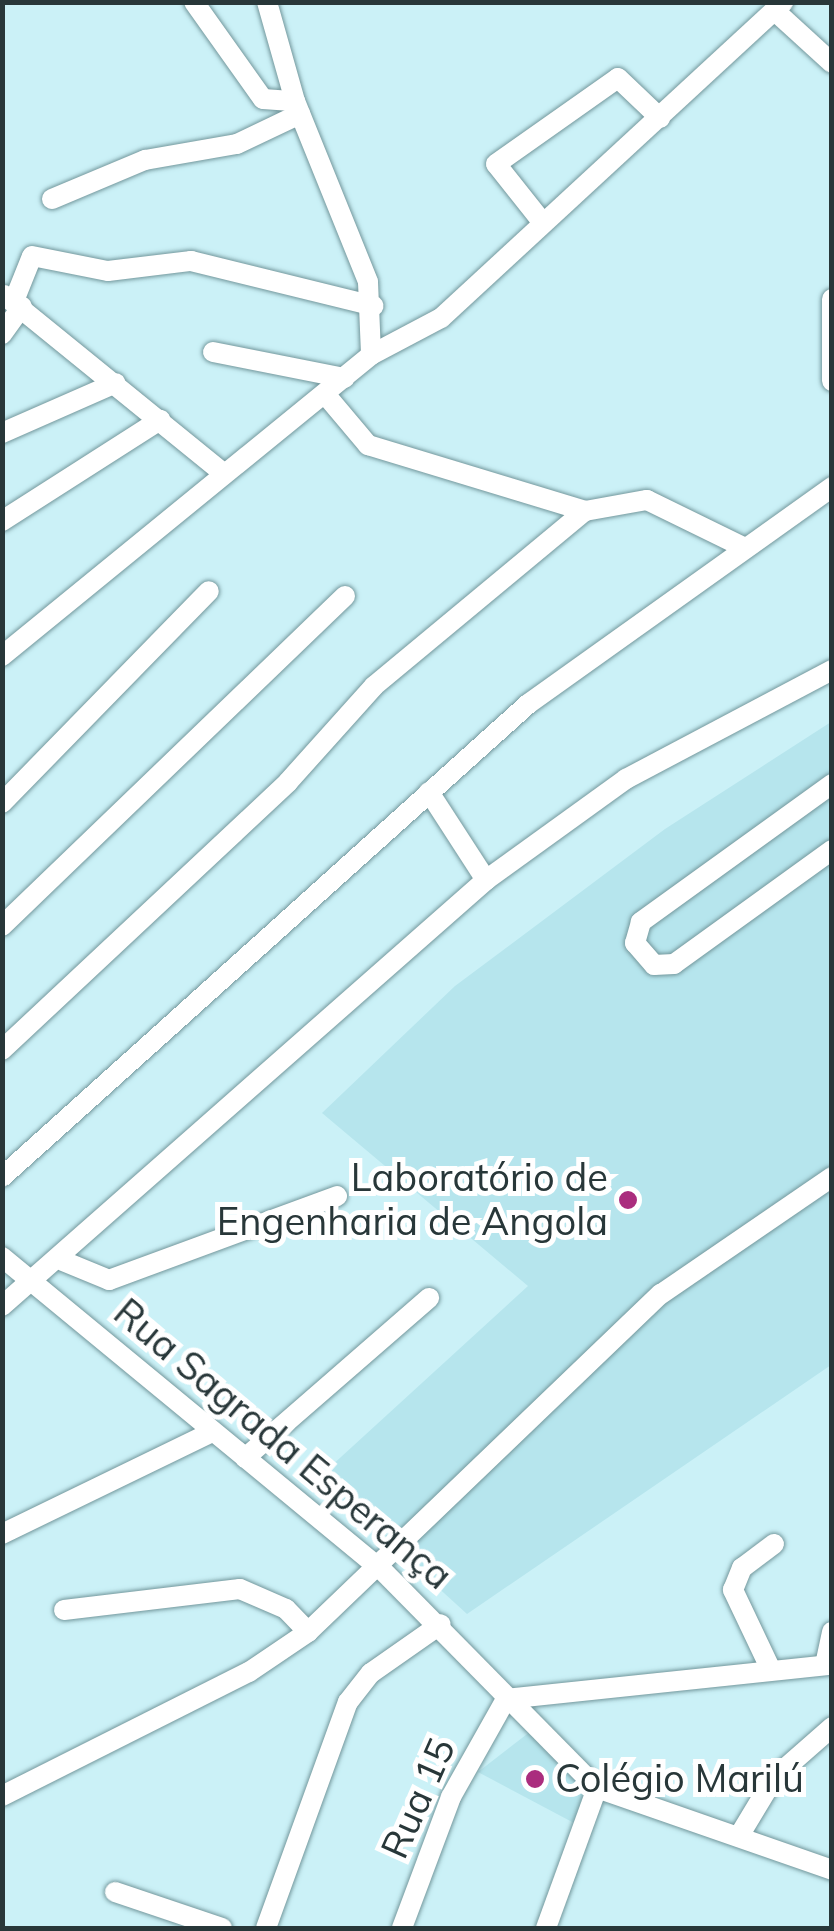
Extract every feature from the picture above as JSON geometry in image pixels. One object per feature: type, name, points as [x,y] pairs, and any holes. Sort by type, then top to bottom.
[{"type":"street","points":[[194,2],[263,99],[297,107]]},
{"type":"street","points":[[267,2],[297,107],[374,306],[370,356]]},
{"type":"street","points":[[2,656],[370,356],[441,318],[779,7],[832,63]]},
{"type":"street","points":[[543,223],[496,164],[618,78],[660,118]]},
{"type":"street","points":[[52,200],[145,160],[237,144],[297,107]]},
{"type":"street","points":[[2,334],[32,256],[108,271],[190,260],[374,306]]},
{"type":"street","points":[[832,299],[832,382]]},
{"type":"street","points":[[13,300],[223,473]]},
{"type":"street","points":[[213,352],[344,378]]},
{"type":"street","points":[[2,433],[116,383]]},
{"type":"street","points":[[325,394],[360,441],[585,511],[647,500],[743,547]]},
{"type":"street","points":[[2,521],[160,420]]},
{"type":"street","points":[[2,1176],[528,704],[743,547],[829,494]]},
{"type":"street","points":[[2,1050],[288,782],[374,686],[585,511]]},
{"type":"street","points":[[2,803],[208,591]]},
{"type":"street","points":[[2,926],[346,596]]},
{"type":"street","points":[[2,1306],[63,1262],[286,1048],[486,880],[626,779],[832,670]]},
{"type":"street","points":[[832,784],[641,922],[635,943],[654,965],[674,964],[832,850]]},
{"type":"street","points":[[429,792],[486,880]]},
{"type":"street","points":[[2,1796],[249,1672],[308,1632],[382,1570],[661,1294],[832,1177]]},
{"type":"street","points":[[63,1262],[108,1280],[337,1196]]},
{"type":"street","name":"Rua Sagrada Esperança","points":[[2,1257],[382,1570],[442,1624],[506,1699],[597,1788]]},
{"type":"street","points":[[245,1458],[429,1298]]},
{"type":"street","points":[[2,1534],[212,1432]]},
{"type":"street","points":[[771,1670],[732,1590],[742,1568],[774,1544]]},
{"type":"street","points":[[64,1610],[240,1589],[286,1609],[308,1632]]},
{"type":"street","points":[[266,1928],[348,1702],[371,1673],[442,1624]]},
{"type":"street","points":[[506,1699],[828,1665],[832,1632]]},
{"type":"street","name":"Rua 15","points":[[402,1928],[451,1797],[506,1699]]},
{"type":"street","points":[[739,1836],[774,1778],[832,1728]]},
{"type":"street","points":[[546,1928],[597,1788],[832,1870]]},
{"type":"street","points":[[116,1892],[222,1928]]},
{"type":"shaded area","name":"Laboratório de Engenharia de Angola","points":[[831,722],[831,1365],[467,1614],[318,1478],[528,1286],[322,1113],[455,986],[665,829]]},
{"type":"shaded area","name":"Colégio Marilú","points":[[531,1731],[586,1785],[574,1823],[478,1772]]},
{"type":"place","name":"Laboratório de Engenharia de Angola","points":[[628,1200]]},
{"type":"place","name":"Colégio Marilú","points":[[535,1779]]}]
